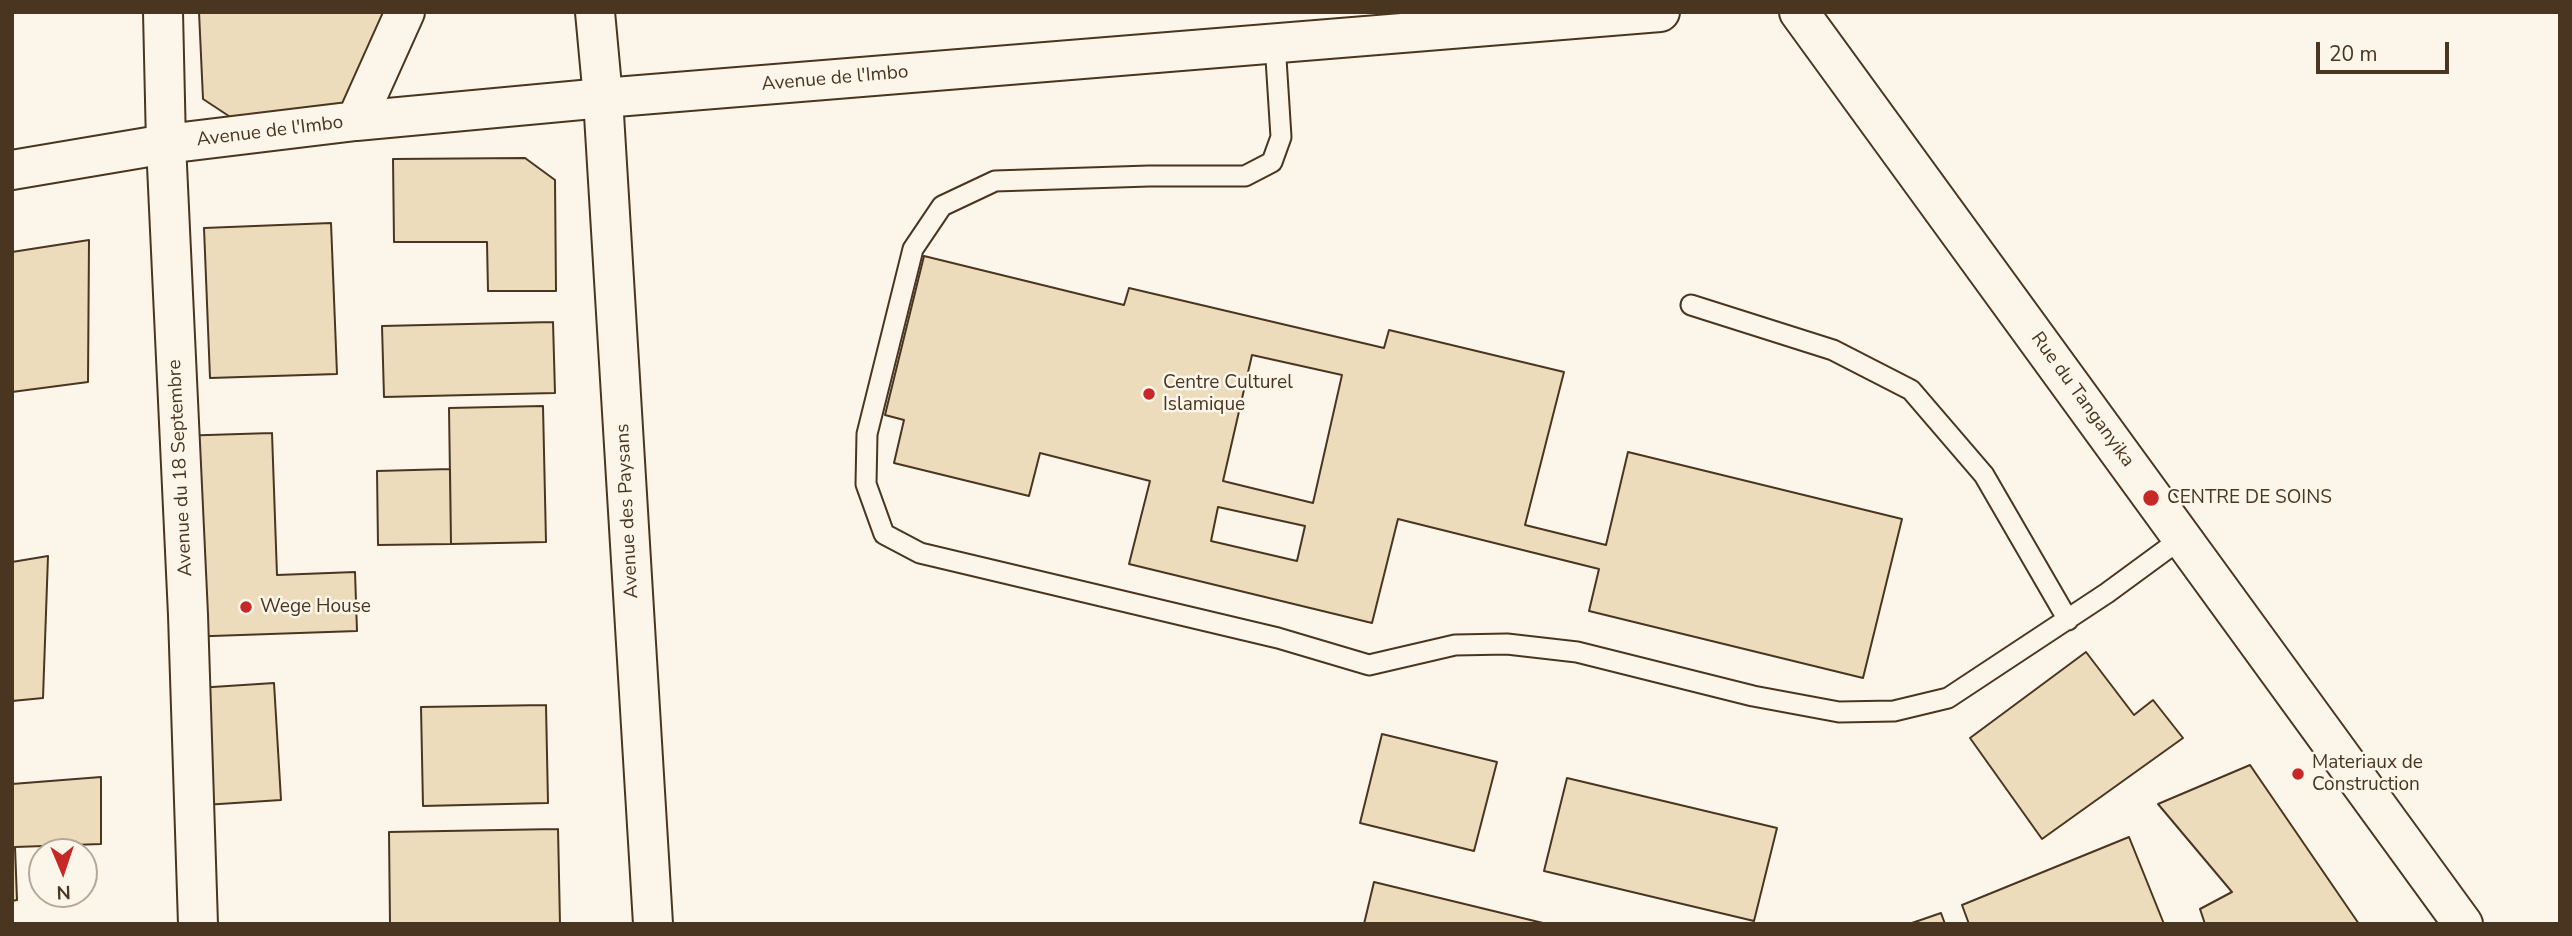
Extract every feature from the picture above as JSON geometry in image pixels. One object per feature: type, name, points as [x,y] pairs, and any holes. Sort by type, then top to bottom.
[{"type":"street","name":"Avenue du 18 Septembre","points":[[163,12],[166,145],[188,615],[198,924]]},
{"type":"street","points":[[356,121],[405,12]]},
{"type":"street","name":"Avenue des Paysans","points":[[595,12],[603,98],[653,924]]},
{"type":"street","name":"Avenue de l'Imbo","points":[[12,170],[166,145],[356,121],[603,98],[1660,12]]},
{"type":"street","name":"Rue du Tanganyika","points":[[1799,12],[2463,924]]},
{"type":"lane","points":[[1275,43],[1281,137],[1272,162],[1245,176],[995,181],[942,206],[913,249],[867,433],[866,484],[884,534],[920,553],[1279,638],[1369,666],[1455,645],[1507,644],[1577,652],[1753,696],[1839,712],[1894,711],[1948,698],[2068,620],[2182,538]]},
{"type":"lane","points":[[1691,305],[1833,351],[1911,390],[1984,475],[2068,620]]},
{"type":"building","points":[[199,12],[389,12],[362,83],[313,133],[244,126],[203,99]]},
{"type":"building","points":[[525,158],[555,180],[556,291],[488,291],[487,242],[394,242],[393,159]]},
{"type":"building","points":[[331,223],[337,374],[210,378],[204,228]]},
{"type":"building","points":[[89,240],[88,382],[12,392],[12,252]]},
{"type":"building","points":[[924,256],[1124,305],[1129,288],[1384,348],[1389,330],[1564,372],[1525,525],[1606,545],[1628,452],[1902,519],[1863,678],[1589,611],[1599,569],[1398,519],[1372,623],[1129,564],[1150,481],[1040,453],[1029,496],[894,463],[904,420],[885,415]],"holes":[[[1252,355],[1342,375],[1313,503],[1223,481]],[[1218,507],[1305,526],[1297,561],[1211,541]]]},
{"type":"building","points":[[553,322],[555,393],[384,397],[382,326]]},
{"type":"building","points":[[543,406],[546,542],[451,544],[449,408]]},
{"type":"building","points":[[272,433],[277,575],[355,572],[357,631],[183,637],[176,436]]},
{"type":"building","points":[[450,469],[451,544],[378,545],[377,471]]},
{"type":"building","points":[[48,556],[43,698],[12,701],[12,562]]},
{"type":"building","points":[[2086,652],[2134,715],[2153,700],[2183,738],[2042,839],[1970,738]]},
{"type":"building","points":[[274,683],[281,800],[204,805],[197,688]]},
{"type":"building","points":[[546,705],[548,803],[423,806],[421,707]]},
{"type":"building","points":[[1382,734],[1497,762],[1474,851],[1360,823]]},
{"type":"building","points":[[2250,765],[2359,924],[2205,924],[2200,909],[2232,892],[2158,804]]},
{"type":"building","points":[[101,777],[101,844],[98,844],[98,838],[28,838],[28,847],[15,847],[17,900],[12,901],[12,784]]},
{"type":"building","points":[[1567,778],[1777,828],[1754,921],[1544,871]]},
{"type":"building","points":[[558,829],[560,924],[390,924],[389,832]]},
{"type":"building","points":[[2129,837],[2164,924],[1969,924],[1962,905]]},
{"type":"building","points":[[1374,882],[1547,924],[1364,924]]},
{"type":"building","points":[[1941,913],[1945,924],[1909,924]]},
{"type":"place","name":"Centre Culturel Islamique","points":[[1149,394]]},
{"type":"place","name":"CENTRE DE SOINS","points":[[2151,498]]},
{"type":"place","name":"Wege House","points":[[246,607]]},
{"type":"place","name":"Materiaux de Construction","points":[[2298,774]]}]
